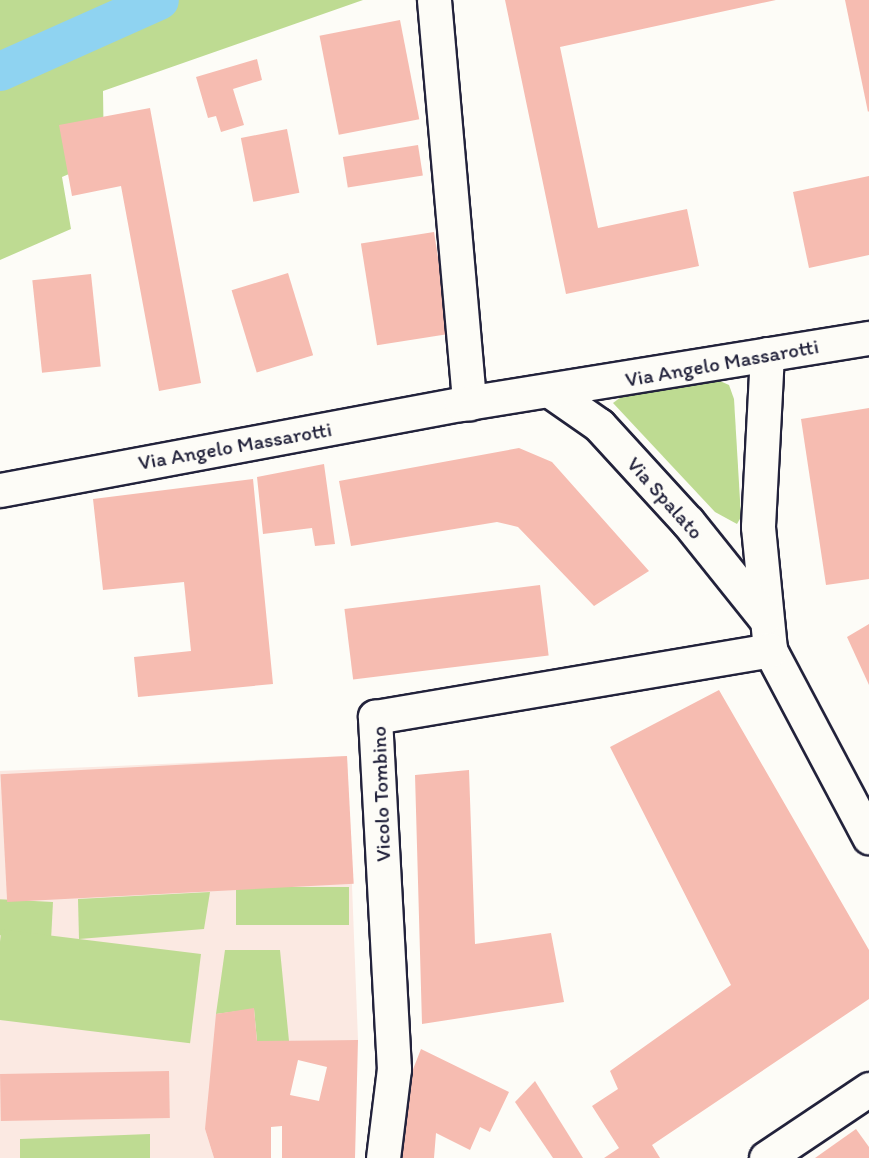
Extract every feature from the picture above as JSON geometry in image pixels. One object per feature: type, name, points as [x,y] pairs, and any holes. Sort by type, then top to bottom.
[{"type":"street","points":[[434,0],[469,403]]},
{"type":"street","name":"Via Angelo Massarotti","points":[[0,490],[469,403],[553,393],[869,338]]},
{"type":"street","name":"Via Spalato","points":[[767,354],[758,527],[764,617],[770,650],[869,837]]},
{"type":"street","name":"Via Spalato","points":[[553,393],[599,425],[688,522],[764,617]]},
{"type":"street","name":"Vicolo Tombino","points":[[383,1158],[394,1069],[375,717],[770,650]]},
{"type":"street","points":[[766,1158],[869,1089]]},
{"type":"shaded area","points":[[347,756],[358,1040],[257,1041],[254,1009],[205,1129],[214,1158],[0,1158],[0,771]]},
{"type":"green space","points":[[0,0],[363,0],[103,91],[104,159],[62,177],[71,229],[0,260]]},
{"type":"green space","points":[[720,381],[729,385],[734,399],[741,517],[737,524],[715,512],[613,403],[621,397]]},
{"type":"green space","points":[[236,887],[349,887],[349,925],[236,925]]},
{"type":"green space","points":[[210,892],[204,929],[79,939],[78,899]]},
{"type":"green space","points":[[0,899],[53,902],[51,938],[0,935]]},
{"type":"green space","points":[[1,930],[201,954],[190,1043],[0,1020]]},
{"type":"green space","points":[[225,950],[280,950],[289,1041],[257,1041],[254,1009],[216,1014]]},
{"type":"green space","points":[[150,1134],[150,1158],[20,1158],[20,1139]]},
{"type":"building","points":[[505,0],[776,0],[560,47],[598,228],[687,209],[699,266],[566,294]]},
{"type":"building","points":[[845,0],[869,0],[868,112]]},
{"type":"building","points":[[400,20],[419,119],[339,135],[320,36]]},
{"type":"building","points":[[257,59],[262,80],[233,89],[244,125],[221,132],[216,116],[208,118],[196,77]]},
{"type":"building","points":[[150,108],[201,383],[159,391],[121,186],[72,196],[59,125]]},
{"type":"building","points":[[287,129],[299,193],[253,202],[241,138]]},
{"type":"building","points":[[418,145],[423,176],[348,188],[343,157]]},
{"type":"building","points":[[869,176],[869,255],[809,268],[793,192]]},
{"type":"building","points":[[434,232],[450,334],[377,345],[361,244]]},
{"type":"building","points":[[288,273],[313,355],[257,372],[232,290]]},
{"type":"building","points":[[91,274],[101,366],[42,373],[32,280]]},
{"type":"building","points":[[869,408],[869,579],[826,585],[801,419]]},
{"type":"building","points":[[519,448],[552,462],[649,571],[594,606],[518,527],[497,522],[351,546],[339,481]]},
{"type":"building","points":[[324,464],[335,544],[315,546],[312,528],[263,534],[257,477]]},
{"type":"building","points":[[253,479],[273,684],[138,697],[134,657],[191,651],[184,582],[103,590],[93,499]]},
{"type":"building","points":[[540,585],[549,655],[353,679],[344,609]]},
{"type":"building","points":[[869,624],[869,685],[847,637]]},
{"type":"building","points":[[719,690],[869,950],[869,999],[652,1145],[660,1158],[604,1158],[619,1148],[592,1106],[618,1089],[610,1071],[731,985],[610,747]]},
{"type":"building","points":[[347,756],[354,884],[7,902],[0,774]]},
{"type":"building","points":[[469,770],[475,944],[551,933],[564,1002],[422,1024],[415,775]]},
{"type":"building","points":[[254,1008],[257,1041],[358,1040],[355,1158],[282,1158],[282,1126],[271,1127],[271,1158],[214,1158],[205,1129],[216,1014]],"holes":[[[298,1060],[327,1067],[319,1101],[290,1095]]]},
{"type":"building","points":[[421,1049],[509,1092],[490,1132],[480,1127],[470,1150],[436,1133],[434,1158],[390,1158],[406,1087]]},
{"type":"building","points":[[169,1071],[170,1118],[1,1121],[0,1074]]},
{"type":"building","points":[[535,1081],[583,1158],[553,1158],[515,1102]]},
{"type":"building","points":[[856,1129],[869,1147],[869,1158],[815,1158]]},
{"type":"waterway","points":[[0,71],[159,0]]}]
